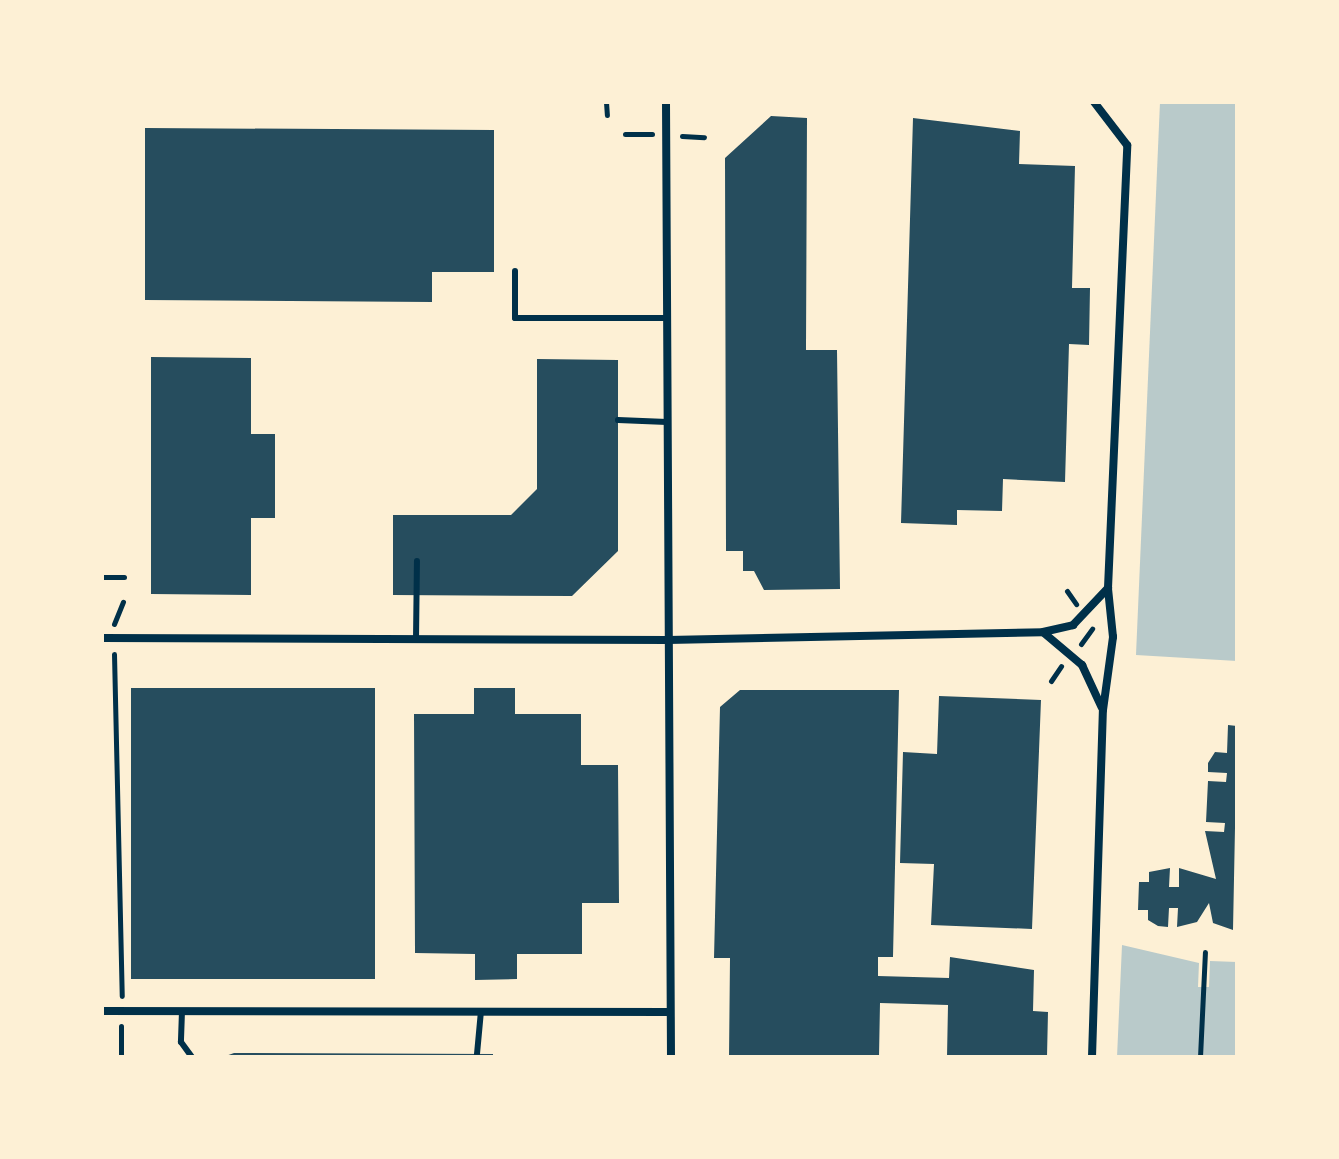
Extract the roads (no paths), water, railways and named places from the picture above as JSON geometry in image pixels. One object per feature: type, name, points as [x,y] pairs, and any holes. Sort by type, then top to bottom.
[{"type":"street","points":[[666,102],[671,1057]]},
{"type":"street","points":[[1092,1057],[1103,710],[1112,653],[1108,588],[1127,145],[1094,102]]},
{"type":"street","points":[[102,638],[668,640],[1043,632],[1091,613],[1108,588]]},
{"type":"street","points":[[1043,632],[1082,665],[1103,710]]},
{"type":"street","points":[[102,1011],[669,1012]]},
{"type":"lane","points":[[515,271],[515,318],[667,318]]},
{"type":"lane","points":[[618,420],[667,422]]},
{"type":"lane","points":[[416,639],[417,561]]},
{"type":"lane","points":[[182,1011],[181,1042],[192,1057]]},
{"type":"lane","points":[[477,1054],[481,1011]]}]
